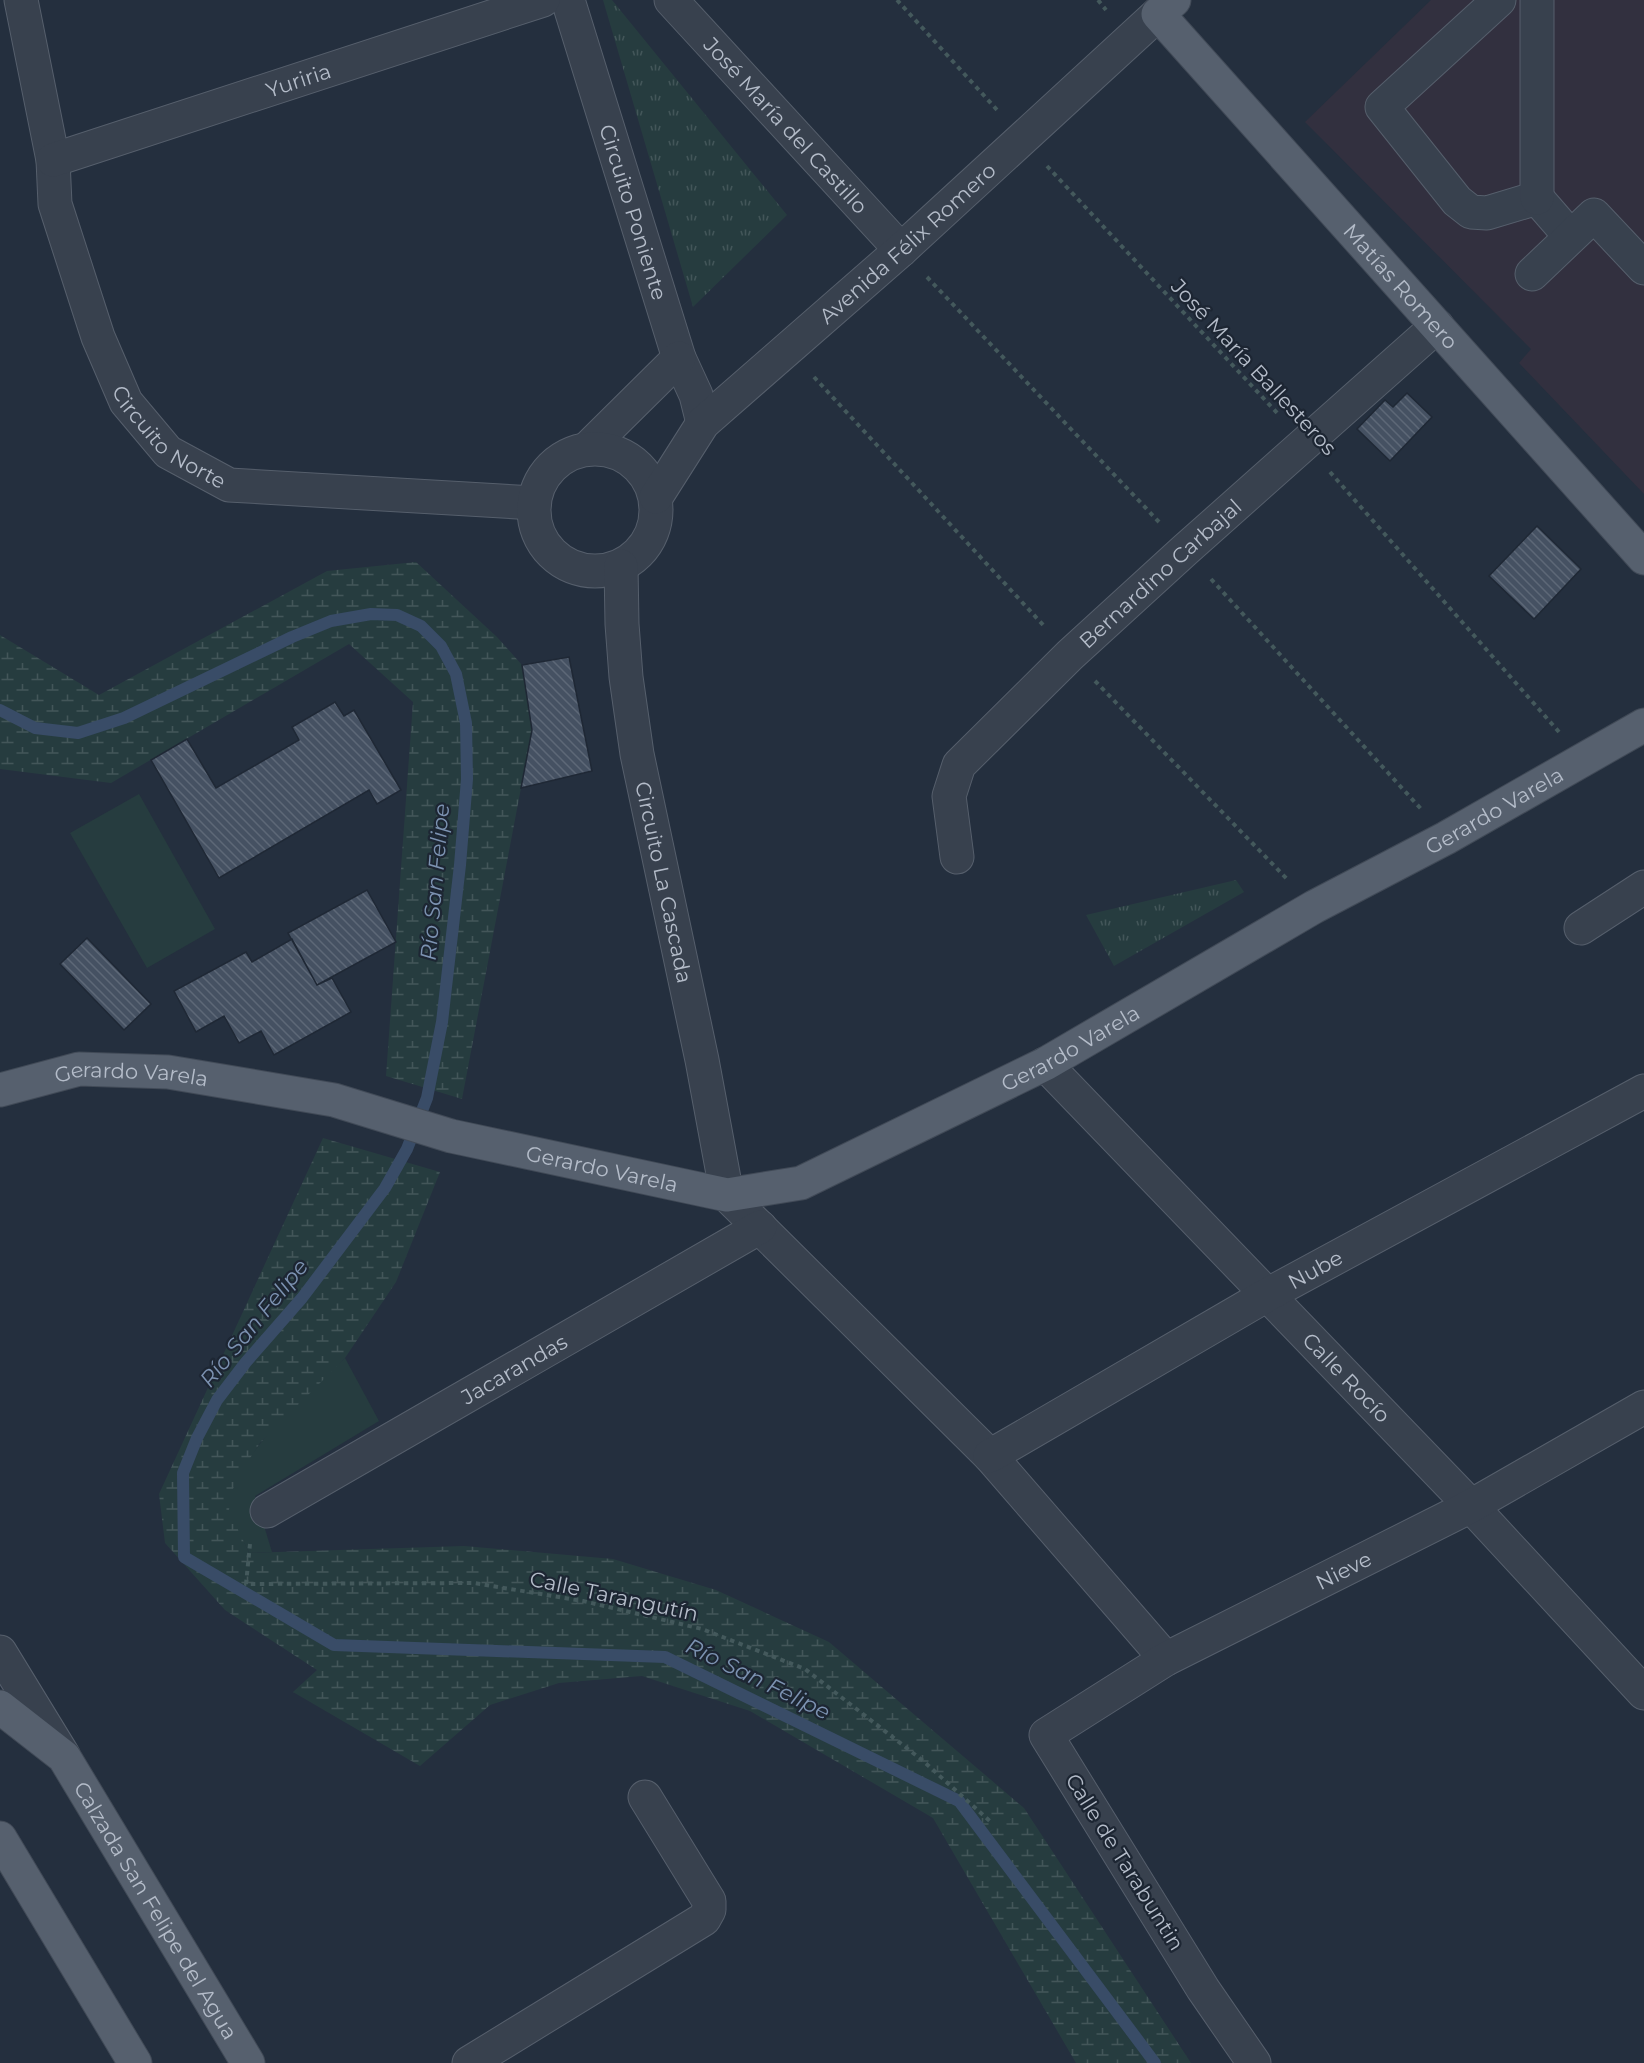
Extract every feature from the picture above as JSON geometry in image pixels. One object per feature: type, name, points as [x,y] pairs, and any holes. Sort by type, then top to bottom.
[{"type":"main road","name":"Matías Romero","points":[[1166,7],[1437,326],[1644,558]]},
{"type":"main road","name":"Gerardo Varela","points":[[0,1090],[79,1069],[168,1072],[334,1100],[451,1136],[727,1195],[801,1183],[1045,1064],[1314,907],[1446,838],[1644,725]]},
{"type":"main road","points":[[0,1707],[64,1757]]},
{"type":"main road","name":"Calzada San Felipe del Agua","points":[[64,1757],[248,2063]]},
{"type":"main road","points":[[0,1838],[135,2063]]},
{"type":"street","name":"Circuito Norte","points":[[21,0],[53,160],[55,204],[98,337],[126,402],[168,452],[229,485],[534,503]]},
{"type":"street","name":"Yuriria","points":[[53,160],[543,0]]},
{"type":"street","name":"Circuito Poniente","points":[[568,0],[679,358],[696,395],[703,423]]},
{"type":"street","name":"José María del Castillo","points":[[671,0],[902,250]]},
{"type":"street","points":[[1499,0],[1382,107],[1457,201],[1471,212],[1487,213],[1537,198]]},
{"type":"street","points":[[1536,0],[1537,198],[1570,236]]},
{"type":"street","name":"Avenida Félix Romero","points":[[656,497],[703,423],[902,250],[1166,7]]},
{"type":"street","points":[[1532,274],[1594,214],[1644,268]]},
{"type":"street","name":"Bernardino Carbajal","points":[[957,856],[949,796],[959,765],[1070,655],[1437,326]]},
{"type":"street","points":[[588,448],[618,452],[635,464],[643,470],[656,497],[655,528],[642,550],[621,566],[596,572],[570,567],[549,552],[536,529],[534,503],[542,478],[559,459],[588,448],[679,358]]},
{"type":"street","name":"Circuito La Cascada","points":[[621,566],[624,656],[636,754],[702,1060],[727,1195]]},
{"type":"street","points":[[1581,928],[1644,887]]},
{"type":"street","name":"Calle Rocío","points":[[1045,1064],[1471,1506],[1644,1693]]},
{"type":"street","name":"Nube","points":[[990,1456],[1267,1295],[1644,1091]]},
{"type":"street","points":[[727,1195],[990,1456],[1166,1659]]},
{"type":"street","name":"Jacarandas","points":[[267,1511],[760,1227]]},
{"type":"street","name":"Nieve","points":[[1046,1735],[1166,1659],[1471,1506],[1644,1407]]},
{"type":"street","points":[[0,1652],[64,1757]]},
{"type":"street","name":"Calle de Tarabuntin","points":[[1046,1735],[1203,1989],[1254,2063]]},
{"type":"street","points":[[469,2063],[704,1919],[709,1910],[710,1901],[645,1797]]},
{"type":"path","name":"José María Ballesteros","points":[[897,0],[1022,139],[1305,443],[1584,760]]},
{"type":"path","name":"Calle Tarangutín","points":[[267,1511],[251,1536],[246,1584],[474,1583],[583,1601],[702,1629],[806,1670],[922,1760],[992,1823]]},
{"type":"shaded area","points":[[1431,0],[1644,0],[1644,494],[1519,363],[1531,349],[1305,122]]},
{"type":"green space","points":[[603,0],[612,0],[787,215],[693,307]]},
{"type":"green space","points":[[416,562],[497,637],[522,665],[532,730],[462,1099],[386,1076],[413,702],[349,644],[111,783],[0,769],[0,635],[99,695],[327,571]]},
{"type":"green space","points":[[139,794],[215,929],[147,968],[70,833]]},
{"type":"green space","points":[[1236,880],[1244,892],[1114,966],[1086,915]]},
{"type":"green space","points":[[323,1138],[440,1172],[396,1282],[345,1358],[260,1443],[241,1472],[231,1493],[229,1510],[249,1553],[464,1546],[613,1559],[716,1590],[829,1642],[1024,1808],[1191,2063],[1076,2063],[933,1818],[750,1711],[642,1676],[559,1683],[490,1705],[420,1766],[293,1692],[317,1670],[225,1610],[165,1543],[159,1494]]},
{"type":"green space","points":[[345,1358],[379,1421],[255,1496],[272,1552],[249,1553],[229,1511],[230,1493],[239,1473],[254,1451],[293,1407]]},
{"type":"building","points":[[1407,393],[1432,417],[1390,461],[1357,429],[1385,400],[1393,407]]},
{"type":"building","points":[[1537,526],[1581,569],[1534,619],[1489,576]]},
{"type":"building","points":[[569,657],[592,771],[521,788],[532,730],[522,665]]},
{"type":"building","points":[[335,702],[344,716],[354,710],[401,790],[377,804],[369,790],[219,878],[151,760],[187,739],[216,788],[299,740],[292,727]]},
{"type":"building","points":[[367,890],[396,942],[317,985],[288,933]]},
{"type":"building","points":[[87,938],[151,1004],[124,1030],[60,964]]},
{"type":"building","points":[[292,939],[317,985],[332,978],[351,1012],[274,1055],[261,1031],[239,1043],[224,1016],[196,1032],[174,991],[246,952],[252,962]]},
{"type":"waterway","name":"Río San Felipe","points":[[0,710],[35,728],[78,733],[124,718],[292,637],[331,621],[371,614],[397,615],[421,626],[441,646],[456,674],[466,723],[467,779],[460,865],[442,1022],[427,1098],[407,1149],[385,1188],[302,1298],[246,1362],[217,1400],[197,1438],[183,1473],[184,1557],[334,1645],[665,1657],[959,1801],[1155,2063]]}]
